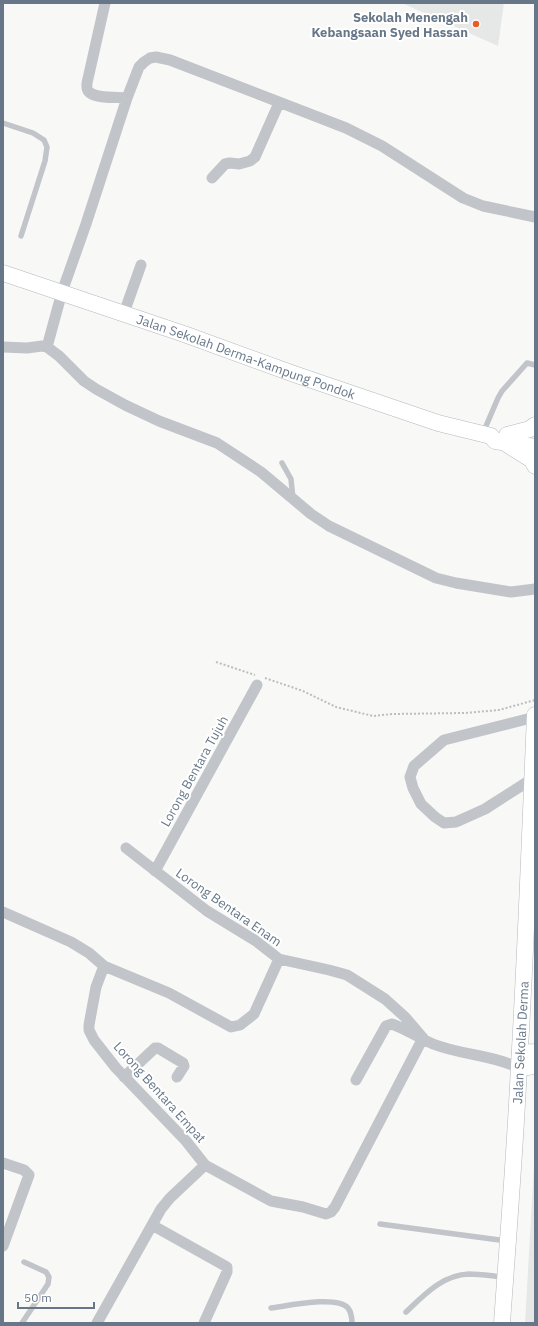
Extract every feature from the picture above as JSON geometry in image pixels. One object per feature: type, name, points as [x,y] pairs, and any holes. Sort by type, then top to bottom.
[{"type":"street","points":[[105,3],[87,83],[87,89],[89,93],[95,96],[127,98]]},
{"type":"street","points":[[47,348],[62,292],[127,98],[140,67],[144,62],[156,57],[170,60],[353,132],[382,146],[463,198],[474,203],[535,217]]},
{"type":"street","points":[[212,178],[225,164],[238,164],[250,161],[256,157],[279,103]]},
{"type":"street","points":[[124,313],[142,265]]},
{"type":"street","name":"Jalan Sekolah Derma-Kampung Pondok","points":[[3,273],[124,313],[294,374],[438,423],[535,447]]},
{"type":"street","points":[[3,347],[27,348],[42,346],[47,348],[59,356],[84,381],[96,389],[125,406],[159,421],[217,443],[261,472],[310,514],[329,526],[436,578],[456,583],[511,592],[535,589]]},
{"type":"street","points":[[496,437],[530,429],[535,425]]},
{"type":"street","points":[[496,437],[532,460],[535,466]]},
{"type":"street","name":"Jalan Sekolah Derma-Kampung Pondok","points":[[496,437],[535,438]]},
{"type":"street","name":"Lorong Bentara Tujuh","points":[[155,871],[257,685]]},
{"type":"street","points":[[532,779],[478,812],[456,822],[444,822],[435,817],[421,804],[413,788],[410,777],[414,766],[444,740],[522,721],[535,716]]},
{"type":"street","name":"Jalan Sekolah Derma","points":[[502,1323],[507,1241],[523,1060],[531,912],[532,779],[535,716]]},
{"type":"street","name":"Lorong Bentara Enam","points":[[126,848],[207,911],[256,942],[279,959]]},
{"type":"street","points":[[3,912],[71,942],[89,953],[104,966],[169,993],[231,1026],[240,1025],[254,1014],[279,959],[347,975],[385,999],[405,1017],[423,1038]]},
{"type":"street","name":"Lorong Bentara Empat","points":[[104,966],[92,1001],[89,1030],[94,1040],[124,1077],[186,1141],[205,1165],[271,1201],[303,1207],[320,1213],[326,1214],[331,1212],[423,1038]]},
{"type":"street","points":[[356,1080],[386,1026],[392,1024],[434,1044],[481,1057],[523,1060]]},
{"type":"street","points":[[124,1077],[156,1048],[183,1063],[184,1066],[177,1077]]},
{"type":"street","points":[[3,1163],[24,1170],[29,1175],[3,1246]]},
{"type":"street","points":[[97,1323],[161,1209],[170,1198],[205,1165]]},
{"type":"street","points":[[152,1225],[227,1267],[227,1272],[204,1323]]},
{"type":"lane","points":[[3,123],[34,133],[44,140],[47,147],[45,161],[21,236]]},
{"type":"lane","points":[[496,437],[498,398],[502,391],[527,363],[535,365]]},
{"type":"lane","points":[[282,463],[291,479],[293,499]]},
{"type":"lane","points":[[380,1224],[507,1241]]},
{"type":"lane","points":[[22,1323],[48,1284],[49,1277],[46,1272],[24,1262]]},
{"type":"lane","points":[[406,1312],[432,1288],[450,1278],[469,1274],[506,1277]]},
{"type":"lane","points":[[271,1308],[328,1301],[339,1303],[348,1308],[352,1317],[352,1323]]},
{"type":"path","points":[[216,662],[303,691],[336,707],[373,716],[392,714],[465,713],[499,710],[535,700]]},
{"type":"shaded area","name":"Sekolah Menengah Kebangsaan Syed Hassan","points":[[402,3],[504,3],[498,46]]},
{"type":"shaded area","points":[[535,1148],[535,1323],[525,1323]]},
{"type":"place","name":"Sekolah Menengah Kebangsaan Syed Hassan","points":[[476,24]]}]
